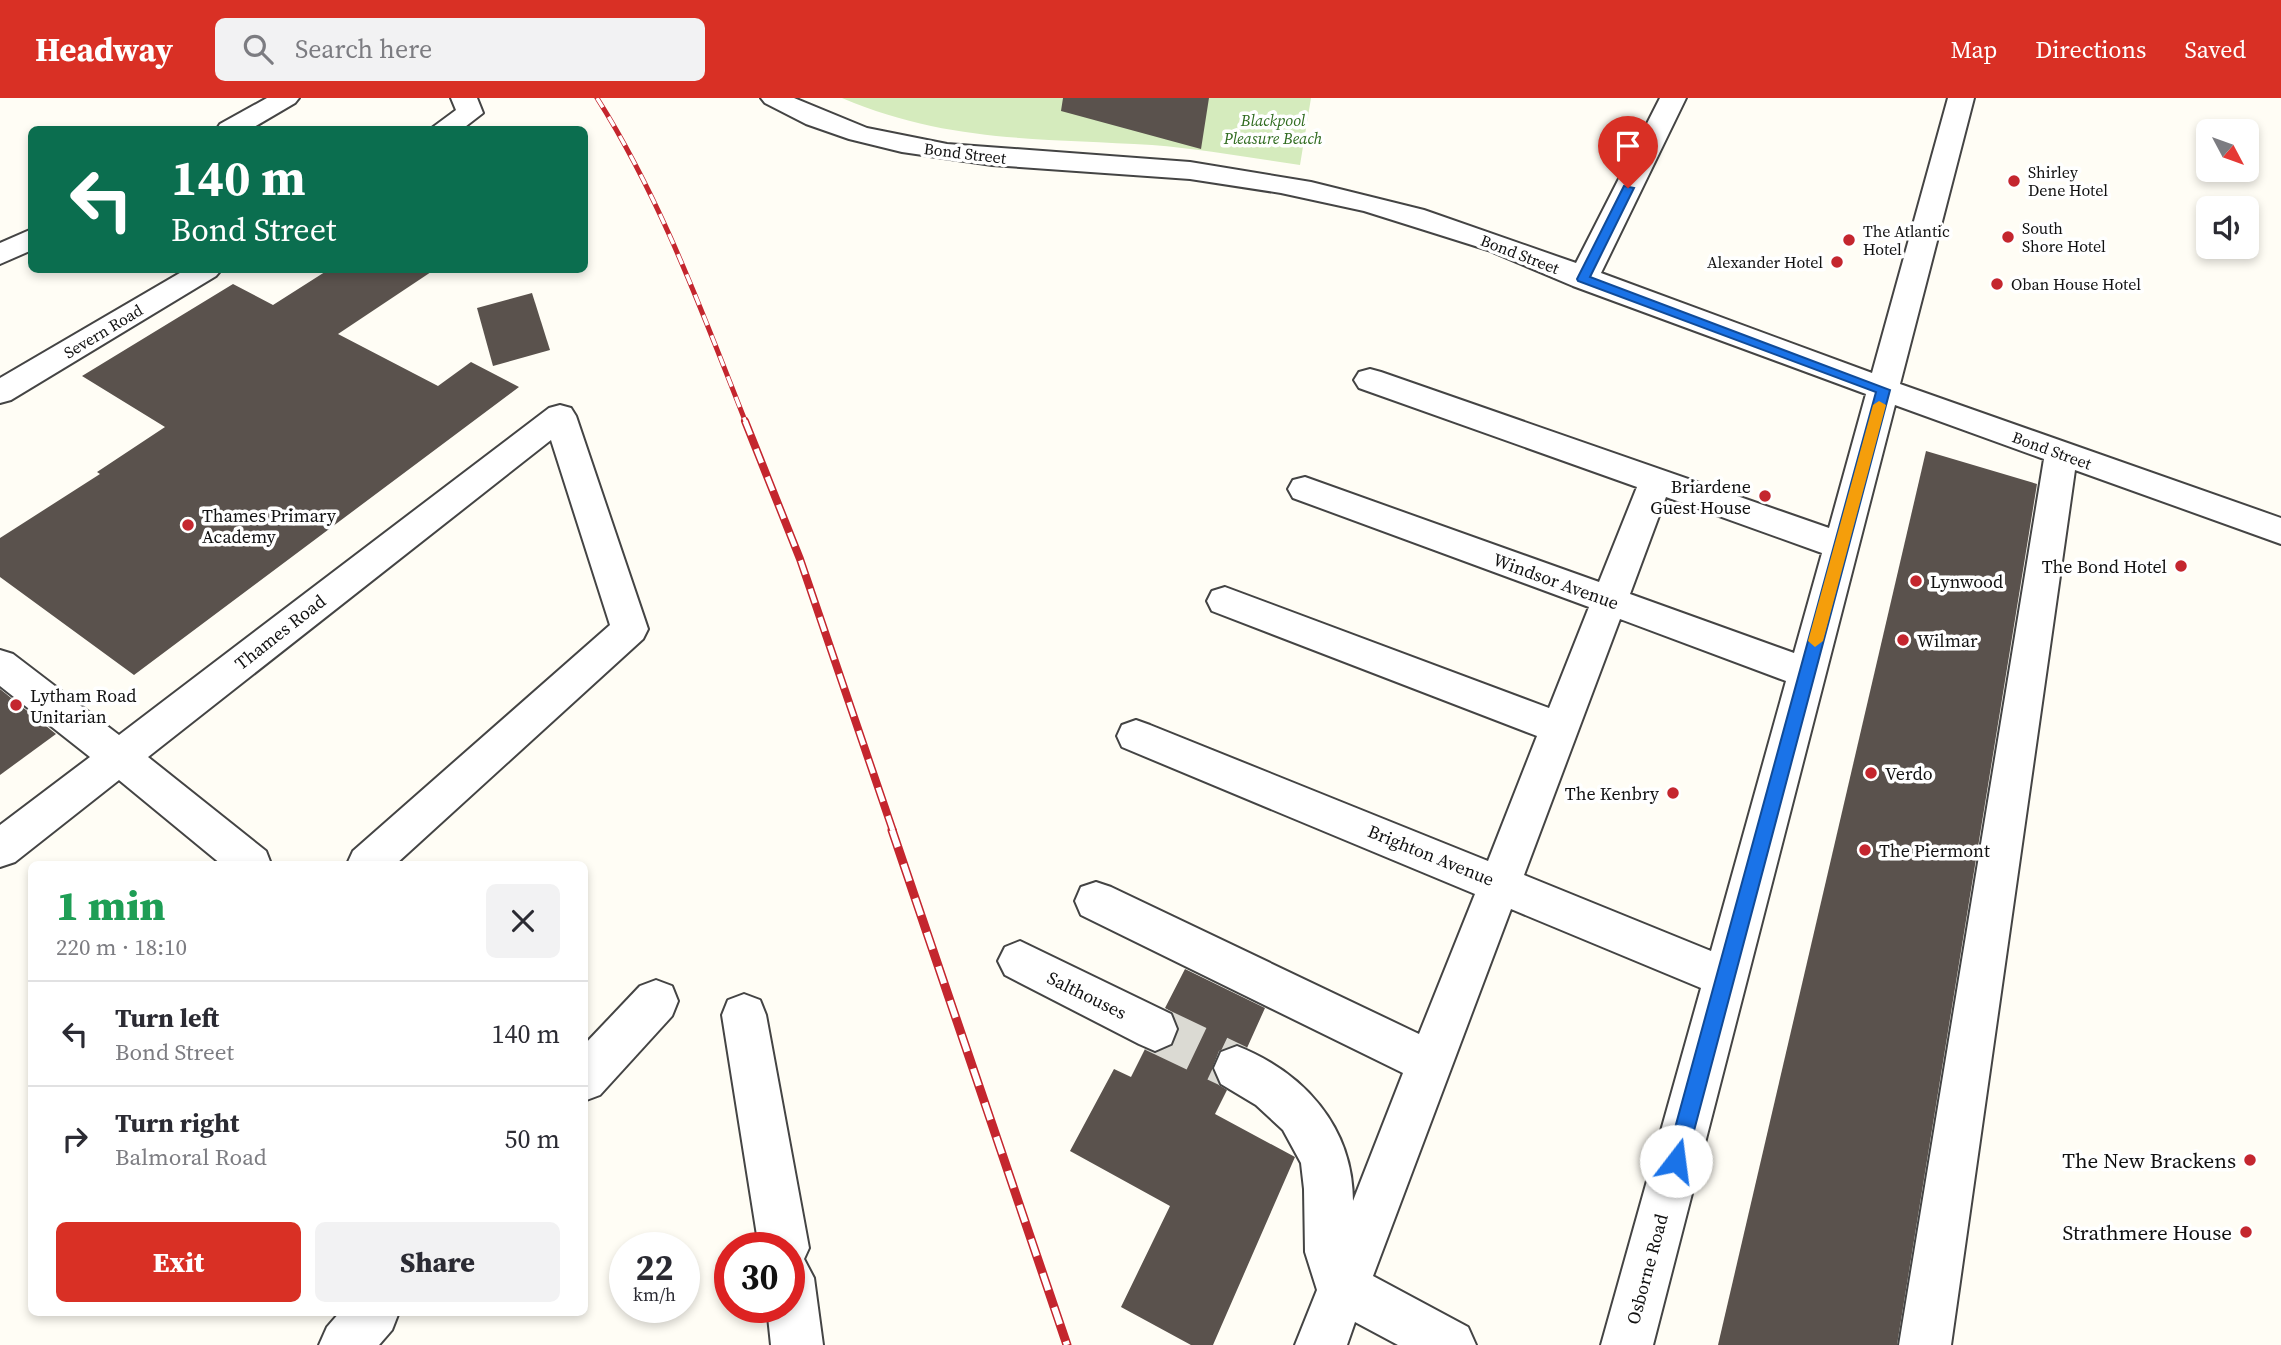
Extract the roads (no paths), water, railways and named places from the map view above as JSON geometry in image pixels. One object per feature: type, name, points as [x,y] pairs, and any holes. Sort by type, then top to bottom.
[{"type":"street","points":[[236,126],[286,98]]},
{"type":"street","name":"Bond Street","points":[[774,98],[830,124],[936,151],[1031,161],[1195,171],[1370,204],[1440,224],[1883,390],[2281,531]]},
{"type":"street","points":[[1583,279],[1673,98]]},
{"type":"street","name":"Osborne Road","points":[[1627,1345],[1961,98]]},
{"type":"street","points":[[446,126],[467,105]]},
{"type":"street","points":[[0,255],[28,239]]},
{"type":"street","name":"Severn Road","points":[[8,377],[200,273]]},
{"type":"street","points":[[1370,380],[1841,546]]},
{"type":"street","name":"Thames Road","points":[[0,849],[560,416],[630,629],[371,861]]},
{"type":"street","points":[[1925,1345],[2061,453]]},
{"type":"street","points":[[1321,1345],[1656,480]]},
{"type":"street","name":"Windsor Avenue","points":[[1305,489],[1807,673]]},
{"type":"street","points":[[1225,601],[1559,728]]},
{"type":"street","points":[[0,665],[247,861]]},
{"type":"street","name":"Brighton Avenue","points":[[1136,736],[1725,977]]},
{"type":"street","points":[[1096,901],[1429,1062]]},
{"type":"street","name":"Salthouses","points":[[1020,961],[1155,1029]]},
{"type":"street","points":[[588,1075],[656,1000]]},
{"type":"street","points":[[744,1015],[781,1232]]},
{"type":"street","points":[[1237,1068],[1265,1083],[1292,1105],[1319,1140],[1328,1186],[1329,1261],[1344,1288],[1450,1345]]},
{"type":"street","points":[[345,1345],[370,1316]]},
{"type":"street","points":[[794,1323],[797,1345]]},
{"type":"tunnel","points":[[1155,1029],[1237,1068]]},
{"type":"railway","points":[[597,98],[620,136],[661,216],[746,423]]},
{"type":"railway","points":[[745,421],[800,559],[893,831]]},
{"type":"railway","points":[[892,830],[1067,1345]]},
{"type":"place","name":"Shirley Dene Hotel","points":[[2014,181]]},
{"type":"place","name":"South Shore Hotel","points":[[2008,237]]},
{"type":"place","name":"The Atlantic Hotel","points":[[1849,240]]},
{"type":"place","name":"Alexander Hotel","points":[[1837,262]]},
{"type":"place","name":"Oban House Hotel","points":[[1997,284]]},
{"type":"place","name":"Briardene Guest House","points":[[1765,496]]},
{"type":"place","name":"Thames Primary Academy","points":[[188,525]]},
{"type":"place","name":"The Bond Hotel","points":[[2181,566]]},
{"type":"place","name":"Lynwood","points":[[1916,581]]},
{"type":"place","name":"Wilmar","points":[[1903,640]]},
{"type":"place","name":"Lytham Road Unitarian","points":[[16,705]]},
{"type":"place","name":"Verdo","points":[[1871,773]]},
{"type":"place","name":"The Kenbry","points":[[1673,793]]},
{"type":"place","name":"The Piermont","points":[[1865,850]]},
{"type":"place","name":"The New Brackens","points":[[2250,1160]]},
{"type":"place","name":"Strathmere House","points":[[2246,1232]]},
{"type":"park label","name":"Blackpool Pleasure Beach","points":[[1273,129]]}]
